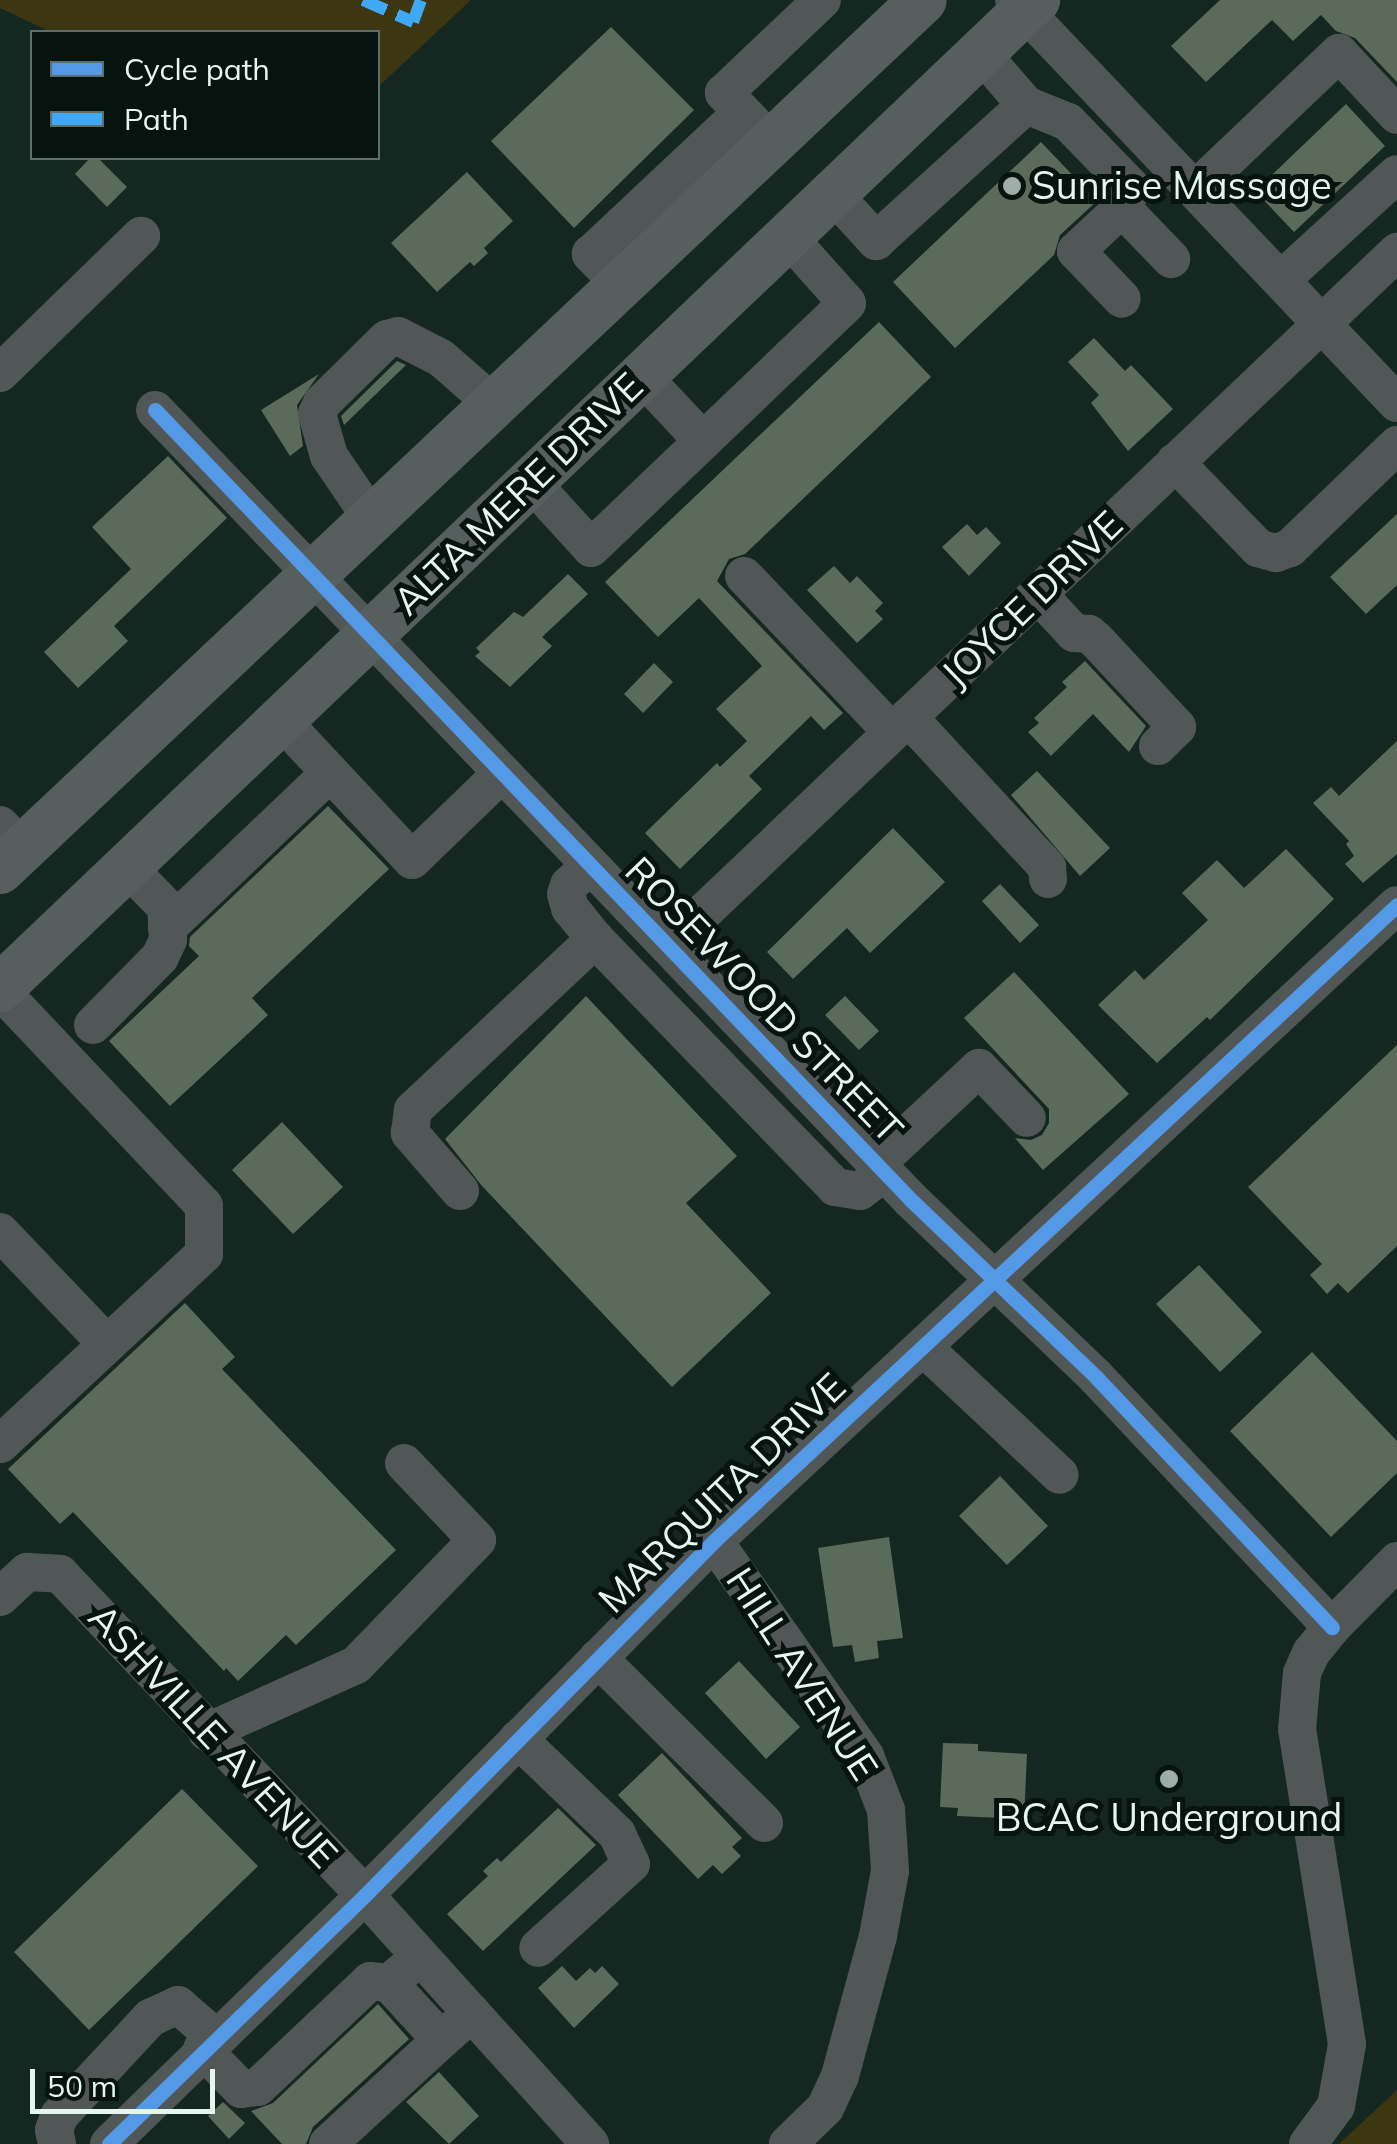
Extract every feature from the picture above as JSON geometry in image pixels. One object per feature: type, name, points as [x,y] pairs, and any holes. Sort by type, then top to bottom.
[{"type":"main road","name":"ALTA MERE DRIVE","points":[[8,848],[315,578],[622,286],[756,128],[915,2]]},
{"type":"main road","name":"ALTA MERE DRIVE","points":[[0,989],[834,194],[980,53],[1025,4]]},
{"type":"street","points":[[756,128],[724,93],[822,0]]},
{"type":"street","points":[[1025,4],[1397,404]]},
{"type":"street","points":[[980,53],[1026,105],[1068,122],[1132,188],[1122,208],[1076,251],[1122,299]]},
{"type":"street","points":[[1195,190],[1338,53],[1397,114]]},
{"type":"street","points":[[834,194],[876,241],[1026,105]]},
{"type":"street","points":[[1281,280],[1397,174]]},
{"type":"street","points":[[1122,208],[1171,258]]},
{"type":"street","points":[[0,373],[141,236]]},
{"type":"street","points":[[531,482],[591,548],[847,304],[788,237]]},
{"type":"street","name":"JOYCE DRIVE","points":[[668,946],[1397,252]]},
{"type":"street","points":[[374,522],[329,456],[317,414],[322,404],[387,339],[398,336],[440,358],[496,406]]},
{"type":"street","points":[[642,376],[703,441]]},
{"type":"street","name":"ROSEWOOD STREET","points":[[155,410],[880,1168],[1096,1377],[1332,1627]]},
{"type":"street","points":[[1175,462],[1258,548],[1276,552],[1290,548],[1397,445]]},
{"type":"street","points":[[744,576],[1047,867],[1048,880]]},
{"type":"street","points":[[1038,594],[1074,633],[1089,634],[1096,640],[1177,727],[1158,746]]},
{"type":"street","points":[[282,721],[412,860],[502,773]]},
{"type":"street","points":[[167,928],[330,773]]},
{"type":"street","points":[[590,864],[569,885],[566,894],[570,908],[836,1187],[860,1191],[979,1068],[1028,1118]]},
{"type":"street","points":[[92,1024],[160,957],[168,940],[166,907],[128,868]]},
{"type":"street","name":"MARQUITA DRIVE","points":[[109,2144],[365,1894],[714,1541],[1397,905]]},
{"type":"street","points":[[460,1191],[410,1133],[413,1110],[595,938]]},
{"type":"street","points":[[0,989],[204,1206],[204,1254],[0,1444]]},
{"type":"street","points":[[0,1232],[107,1344]]},
{"type":"street","points":[[923,1347],[1060,1475]]},
{"type":"street","points":[[207,1732],[356,1665],[477,1540],[404,1463]]},
{"type":"street","name":"HILL AVENUE","points":[[714,1541],[866,1756],[886,1810],[887,1888],[840,2076],[826,2108],[788,2144]]},
{"type":"street","points":[[1308,2144],[1336,2106],[1347,2044],[1297,1730],[1302,1673],[1332,1627],[1397,1561]]},
{"type":"street","name":"ASHVILLE AVENUE","points":[[14,1585],[60,1574],[365,1894],[590,2144]]},
{"type":"street","points":[[598,1658],[764,1823]]},
{"type":"street","points":[[518,1739],[618,1834],[630,1864],[538,1948]]},
{"type":"street","points":[[389,1984],[420,1956]]},
{"type":"street","points":[[57,2144],[54,2130],[60,2116],[150,2018],[178,2006],[240,2089],[258,2087],[370,1981],[389,1984],[442,2040]]},
{"type":"street","points":[[328,2144],[472,2013]]},
{"type":"shaded area","points":[[0,0],[471,0],[380,85],[380,30],[47,30],[0,8]]},
{"type":"shaded area","points":[[1397,2090],[1397,2144],[1339,2144]]},
{"type":"building","points":[[1220,0],[1397,0],[1397,82],[1355,38],[1336,31],[1321,15],[1293,41],[1272,20],[1206,82],[1171,46]]},
{"type":"building","points":[[611,27],[694,110],[574,228],[491,141]]},
{"type":"building","points":[[1346,104],[1385,146],[1294,232],[1255,191]]},
{"type":"building","points":[[1041,142],[1097,201],[1060,235],[1054,255],[955,348],[893,282]]},
{"type":"building","points":[[88,160],[100,160],[127,187],[107,207],[75,174]]},
{"type":"building","points":[[467,172],[513,221],[484,248],[488,253],[474,266],[470,262],[437,292],[391,243]]},
{"type":"building","points":[[879,322],[931,377],[745,554],[729,559],[717,581],[843,713],[824,730],[811,716],[749,776],[762,789],[680,869],[645,833],[717,763],[720,767],[747,741],[716,709],[762,666],[699,598],[658,637],[605,582]]},
{"type":"building","points":[[1094,338],[1125,371],[1131,365],[1173,409],[1128,451],[1091,403],[1099,395],[1068,362]]},
{"type":"building","points":[[397,361],[406,365],[344,425],[341,416]]},
{"type":"building","points":[[319,374],[297,405],[303,446],[290,456],[261,410]]},
{"type":"building","points":[[168,456],[227,518],[114,626],[128,641],[78,688],[44,652],[131,569],[92,527]]},
{"type":"building","points":[[1397,514],[1397,585],[1366,614],[1330,577]]},
{"type":"building","points":[[967,524],[977,535],[986,527],[1001,543],[969,576],[942,547]]},
{"type":"building","points":[[834,566],[850,583],[857,576],[883,603],[875,611],[883,619],[857,643],[807,590]]},
{"type":"building","points":[[568,574],[588,594],[542,637],[552,646],[510,687],[475,656],[480,652],[476,648],[514,612],[523,617]]},
{"type":"building","points":[[1085,661],[1146,726],[1129,752],[1093,714],[1051,756],[1028,732],[1039,723],[1034,718],[1067,687],[1062,682]]},
{"type":"building","points":[[654,663],[673,682],[643,713],[624,694]]},
{"type":"building","points":[[1397,741],[1397,854],[1363,883],[1345,864],[1354,856],[1346,844],[1349,841],[1313,803],[1331,787],[1339,796]]},
{"type":"building","points":[[1037,771],[1110,848],[1080,876],[1011,795]]},
{"type":"building","points":[[328,806],[389,869],[252,998],[268,1015],[170,1106],[109,1041],[199,956],[189,946],[190,937]]},
{"type":"building","points":[[893,828],[945,882],[870,953],[847,928],[793,979],[767,952]]},
{"type":"building","points":[[1286,849],[1334,899],[1210,1020],[1207,1017],[1157,1063],[1098,1005],[1135,970],[1144,980],[1208,920],[1182,893],[1217,860],[1244,888]]},
{"type":"building","points":[[1000,884],[1039,925],[1020,943],[982,901]]},
{"type":"building","points":[[1014,972],[1129,1094],[1043,1170],[1015,1138],[1031,1140],[1042,1135],[1049,1123],[1049,1109],[964,1018]]},
{"type":"building","points":[[586,996],[737,1156],[686,1203],[771,1293],[672,1387],[482,1186],[445,1139]]},
{"type":"building","points":[[845,996],[879,1031],[859,1050],[825,1015]]},
{"type":"building","points":[[1397,1045],[1397,1246],[1348,1293],[1338,1283],[1327,1294],[1310,1275],[1322,1264],[1248,1187]]},
{"type":"building","points":[[282,1122],[343,1187],[293,1234],[232,1170]]},
{"type":"building","points":[[1199,1265],[1262,1332],[1220,1372],[1156,1304]]},
{"type":"building","points":[[185,1303],[235,1357],[222,1369],[396,1550],[296,1645],[286,1635],[238,1681],[226,1668],[224,1671],[73,1512],[60,1524],[8,1469]]},
{"type":"building","points":[[1312,1352],[1397,1441],[1397,1473],[1331,1537],[1230,1431]]},
{"type":"building","points":[[1000,1476],[1048,1526],[1007,1565],[959,1516]]},
{"type":"building","points":[[889,1537],[903,1638],[877,1641],[879,1658],[855,1662],[852,1645],[833,1647],[818,1548]]},
{"type":"building","points":[[739,1661],[800,1727],[766,1759],[705,1693]]},
{"type":"building","points":[[943,1743],[978,1744],[978,1751],[1027,1754],[1024,1819],[957,1816],[958,1808],[940,1807]]},
{"type":"building","points":[[662,1753],[742,1838],[732,1847],[741,1856],[722,1874],[713,1865],[698,1879],[618,1795]]},
{"type":"building","points":[[182,1789],[258,1866],[89,2030],[14,1952]]},
{"type":"building","points":[[558,1808],[596,1845],[483,1951],[447,1914],[488,1876],[483,1871],[497,1858],[501,1862]]},
{"type":"building","points":[[562,1966],[576,1981],[590,1968],[595,1973],[602,1966],[619,1984],[574,2028],[538,1988]]},
{"type":"building","points":[[378,2004],[409,2039],[313,2127],[306,2144],[282,2144],[251,2111],[273,2103]]},
{"type":"building","points":[[439,2072],[479,2116],[449,2144],[406,2102]]},
{"type":"building","points":[[223,2102],[245,2123],[229,2139],[208,2116]]},
{"type":"marked path","points":[[363,0],[413,22],[421,0]]},
{"type":"cycle path","points":[[155,410],[911,1200],[1096,1377],[1332,1627]]},
{"type":"cycle path","points":[[109,2144],[365,1895],[714,1541],[1397,905]]},
{"type":"place","name":"Sunrise Massage","points":[[1012,186]]},
{"type":"place","name":"BCAC Underground","points":[[1169,1779]]}]
